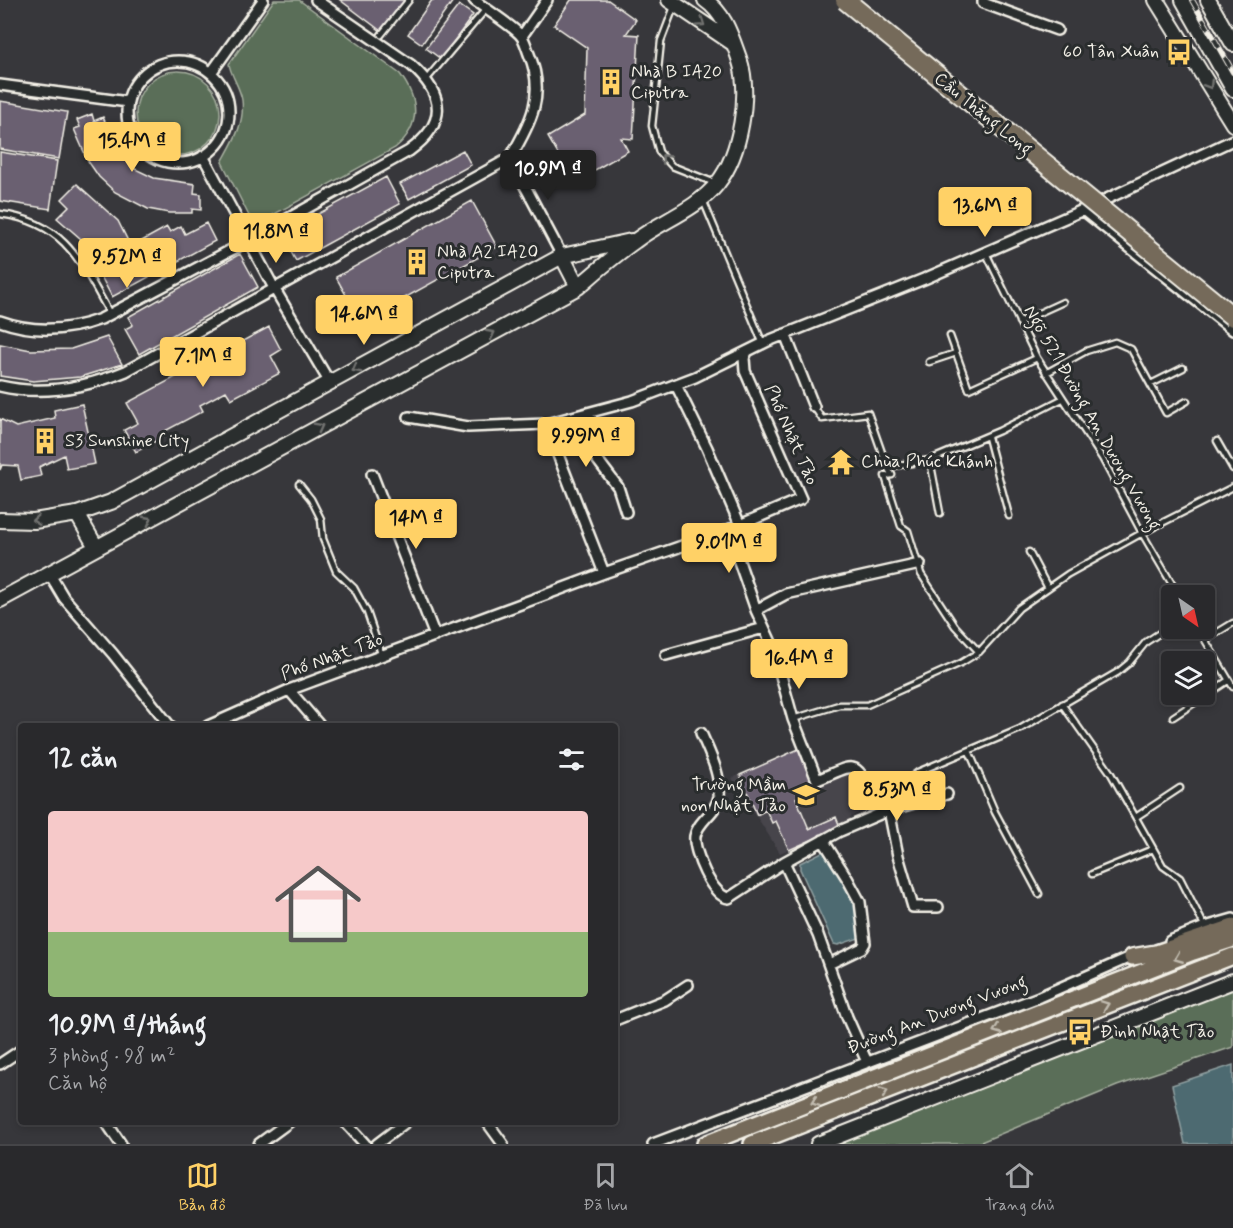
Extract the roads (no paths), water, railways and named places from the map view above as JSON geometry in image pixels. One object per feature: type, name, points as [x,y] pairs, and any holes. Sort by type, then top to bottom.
[{"type":"highway","name":"Cầu Thăng Long","points":[[845,0],[1233,317]]},
{"type":"main road","points":[[1132,957],[1156,953],[1233,927]]},
{"type":"main road","name":"Đường An Dương Vương","points":[[705,1144],[1193,952],[1233,939]]},
{"type":"main road","points":[[752,1144],[1233,956]]},
{"type":"street","points":[[210,73],[263,0]]},
{"type":"street","points":[[0,321],[60,330],[82,326],[110,314],[248,241],[409,152],[424,140],[434,126],[437,112],[436,93],[426,80],[411,65],[316,0]]},
{"type":"street","points":[[0,386],[40,391],[104,380],[126,371],[510,158],[529,126],[536,96],[536,72],[522,36],[474,0]]},
{"type":"street","points":[[522,36],[547,0]]},
{"type":"street","points":[[0,600],[578,287],[636,240],[690,207],[702,197],[717,184],[729,162],[741,131],[745,86],[743,69],[722,14],[705,0]]},
{"type":"street","points":[[983,0],[983,3],[1057,30]]},
{"type":"street","points":[[1156,0],[1233,124]]},
{"type":"street","points":[[1183,0],[1233,89]]},
{"type":"street","points":[[1208,0],[1233,44]]},
{"type":"street","points":[[672,2],[734,45]]},
{"type":"street","points":[[174,61],[191,62],[210,73],[219,81],[227,95],[229,111],[227,128],[219,142],[203,156],[193,161],[177,163],[160,160],[146,152],[134,139],[128,123],[128,102],[132,89],[143,75],[157,65],[174,61]]},
{"type":"street","points":[[0,85],[128,102]]},
{"type":"street","points":[[409,417],[468,427],[546,424],[632,401],[676,385],[785,334],[904,288],[1083,210],[1233,140]]},
{"type":"street","points":[[203,156],[274,288],[330,383]]},
{"type":"street","points":[[510,158],[578,287]]},
{"type":"street","points":[[1083,210],[1233,330]]},
{"type":"street","points":[[0,520],[34,520],[77,514],[111,502],[562,256],[636,240]]},
{"type":"street","points":[[785,334],[814,407]]},
{"type":"street","name":"Phố Nhật Tảo","points":[[215,723],[289,690],[604,573],[728,530],[801,499],[745,370],[744,358],[747,352]]},
{"type":"street","points":[[676,385],[707,448],[740,525]]},
{"type":"street","points":[[591,413],[593,454],[618,488],[626,512]]},
{"type":"street","points":[[546,424],[604,573]]},
{"type":"street","points":[[372,474],[435,636]]},
{"type":"street","points":[[77,514],[96,547]]},
{"type":"street","points":[[728,530],[756,609],[773,647],[793,719],[817,780],[850,767],[856,768],[860,771],[874,797],[883,798]]},
{"type":"street","points":[[756,609],[786,594],[920,564]]},
{"type":"street","points":[[49,573],[64,598],[113,654],[168,723]]},
{"type":"street","points":[[666,656],[764,628]]},
{"type":"street","points":[[289,690],[317,723]]},
{"type":"street","points":[[701,733],[717,777],[719,797],[716,807],[699,826],[695,835],[696,847],[717,894],[723,897],[729,898],[784,862],[840,831],[889,810],[947,794]]},
{"type":"street","points":[[889,810],[898,856],[913,907],[938,907]]},
{"type":"street","points":[[823,840],[860,902],[865,943],[862,948],[829,964]]},
{"type":"street","points":[[784,862],[818,935],[847,1017],[867,1062]]},
{"type":"street","name":"Đường An Dương Vương","points":[[653,1144],[1038,997],[1205,927],[1233,919]]},
{"type":"street","points":[[818,1144],[1233,981]]},
{"type":"street","points":[[618,1019],[665,1000],[688,985]]},
{"type":"street","points":[[0,1064],[18,1052]]},
{"type":"street","points":[[108,1125],[121,1144]]},
{"type":"street","points":[[259,1144],[285,1125]]},
{"type":"street","points":[[348,1125],[365,1144]]},
{"type":"street","points":[[377,1144],[402,1125]]},
{"type":"street","points":[[494,1125],[503,1144]]},
{"type":"lane","points":[[381,35],[409,0]]},
{"type":"lane","points":[[672,2],[661,41],[652,126],[659,152],[672,166],[717,184]]},
{"type":"lane","points":[[426,80],[486,9]]},
{"type":"lane","points":[[702,197],[763,344]]},
{"type":"lane","points":[[0,214],[37,223],[65,243],[80,263],[110,314]]},
{"type":"lane","name":"Ngõ 521 Đường An Dương Vương","points":[[986,252],[1037,358],[1102,458],[1173,585]]},
{"type":"lane","points":[[1019,322],[1063,302]]},
{"type":"lane","points":[[950,336],[969,389],[1037,358]]},
{"type":"lane","points":[[1046,374],[1086,351],[1115,342],[1131,349],[1166,413],[1187,401]]},
{"type":"lane","points":[[929,362],[956,353]]},
{"type":"lane","points":[[1151,384],[1183,368]]},
{"type":"lane","points":[[887,467],[930,459],[988,436],[1062,399]]},
{"type":"lane","points":[[814,407],[822,419],[868,413],[892,475],[885,476],[901,526],[908,531],[920,564],[921,574],[955,626],[979,652]]},
{"type":"lane","points":[[988,436],[1009,516]]},
{"type":"lane","points":[[1217,441],[1233,470]]},
{"type":"lane","points":[[930,459],[940,513]]},
{"type":"lane","points":[[299,484],[311,499],[321,519],[323,539],[336,571],[354,588],[367,612],[382,656]]},
{"type":"lane","points":[[793,719],[839,705],[867,705],[961,663],[979,652],[1019,608],[1068,574],[1142,533],[1233,488]]},
{"type":"lane","points":[[1029,552],[1048,588]]},
{"type":"lane","points":[[1233,623],[1205,640],[1233,687]]},
{"type":"lane","points":[[889,810],[883,798],[918,772],[1020,729],[1118,672],[1154,635],[1161,631]]},
{"type":"lane","points":[[1173,717],[1229,680]]},
{"type":"lane","points":[[1062,704],[1110,772],[1163,866],[1180,878],[1205,927]]},
{"type":"lane","points":[[969,751],[995,812],[1040,894]]},
{"type":"lane","points":[[1136,817],[1180,788]]},
{"type":"lane","points":[[1092,874],[1153,849]]},
{"type":"water","points":[[826,852],[846,881],[859,915],[859,938],[838,945],[834,944],[800,869],[800,863]]},
{"type":"water","points":[[1233,1065],[1233,1144],[1185,1144],[1172,1085]]},
{"type":"railway","points":[[1192,0],[1233,72]]},
{"type":"place","name":"60 Tân Xuân","points":[[1179,52]]},
{"type":"place","name":"Nhà B IA20 Ciputra","points":[[611,82]]},
{"type":"place","name":"Nhà A2 IA20 Ciputra","points":[[417,262]]},
{"type":"place","name":"S3 Sunshine City","points":[[45,441]]},
{"type":"place","name":"Chùa Phúc Khánh","points":[[841,462]]},
{"type":"place","name":"Trường Mầm non Nhật Tảo","points":[[806,795]]},
{"type":"place","name":"Đình Nhật Tảo","points":[[1080,1032]]}]
